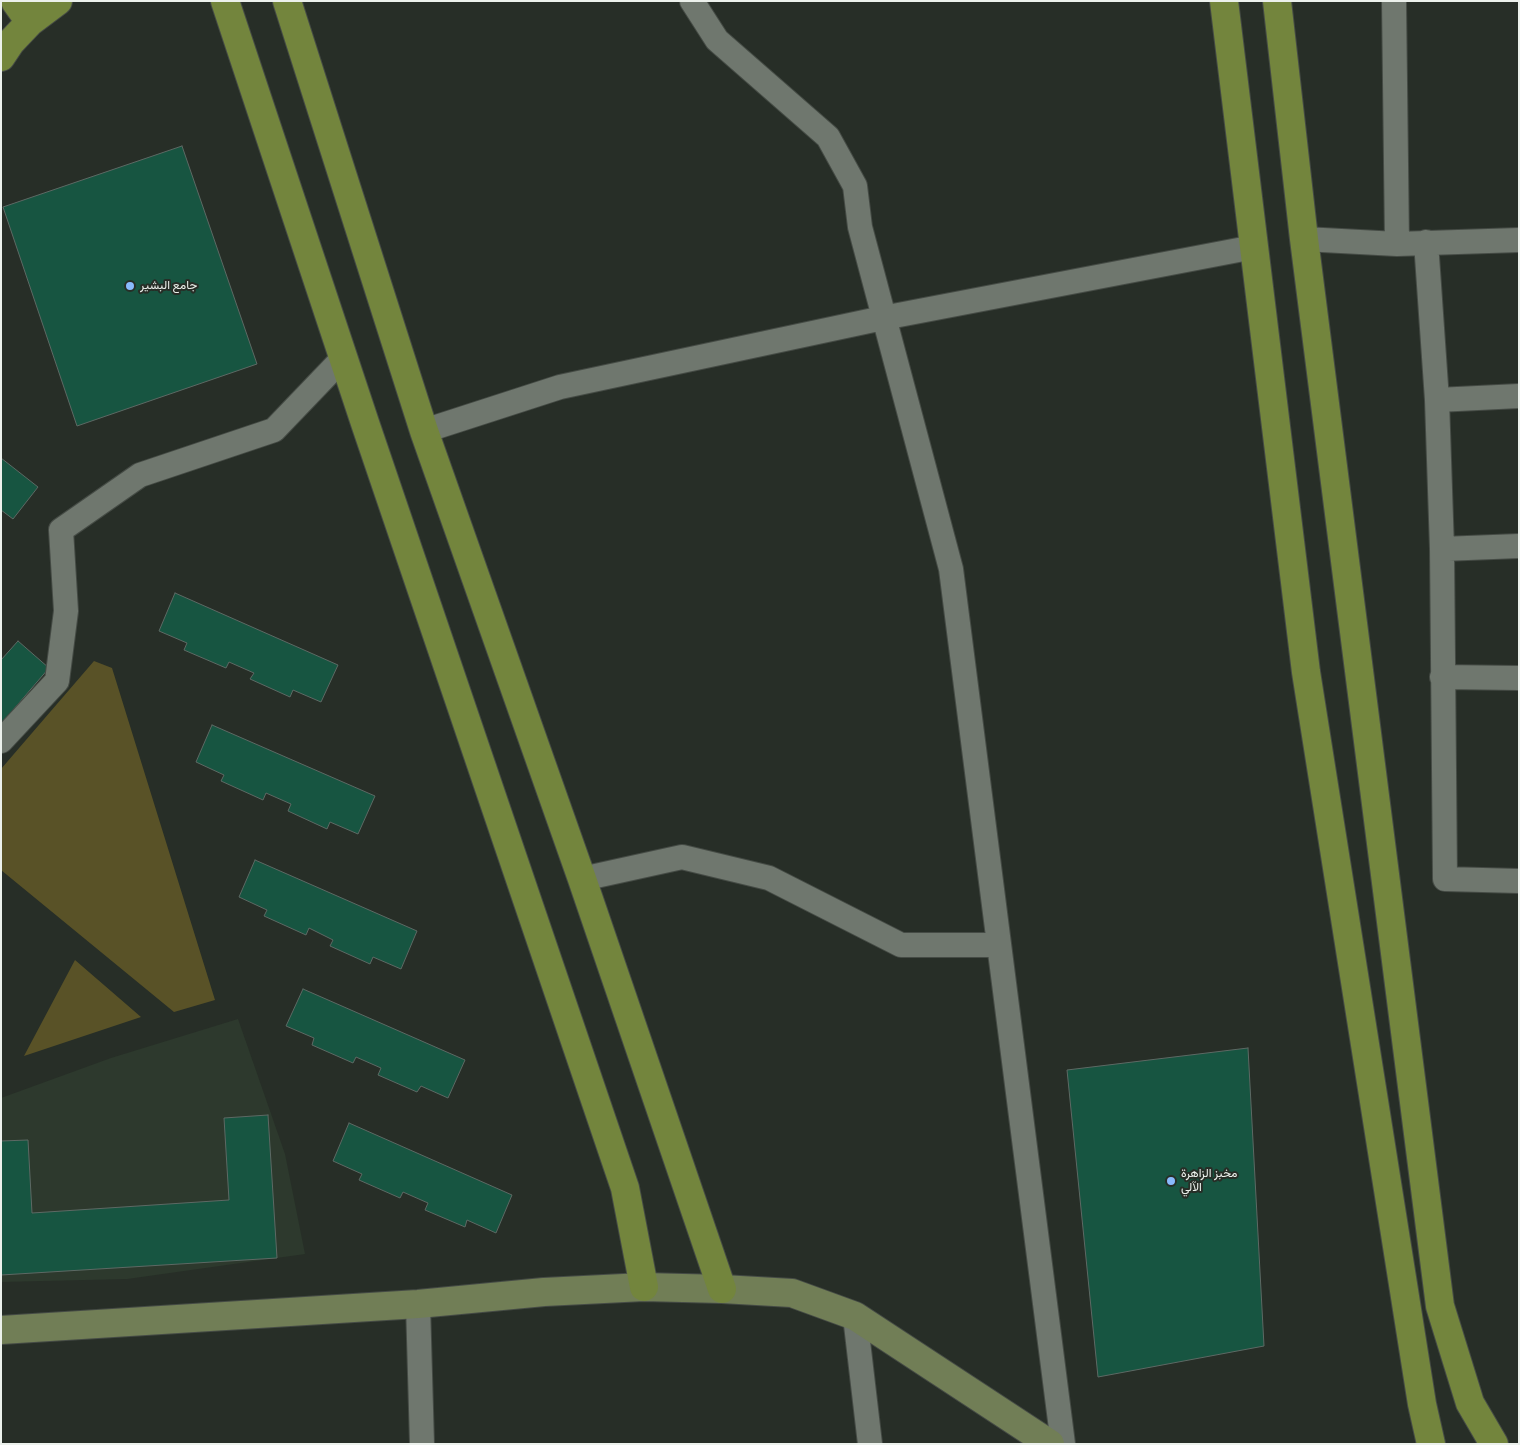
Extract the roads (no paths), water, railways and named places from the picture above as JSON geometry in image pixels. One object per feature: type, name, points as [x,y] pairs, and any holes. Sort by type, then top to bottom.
[{"type":"main road","points":[[1,57],[11,42],[22,12],[58,1]]},
{"type":"main road","points":[[225,1],[343,358],[625,1188],[644,1287]]},
{"type":"main road","points":[[287,1],[424,431],[582,879],[722,1289]]},
{"type":"main road","points":[[1224,1],[1306,672],[1422,1404],[1431,1444]]},
{"type":"main road","points":[[1277,1],[1304,239],[1440,1306],[1470,1403],[1494,1444]]},
{"type":"main road","points":[[1,1330],[418,1304],[544,1292],[644,1287],[792,1293],[855,1316],[1050,1444]]},
{"type":"street","points":[[692,1],[718,40],[828,137],[855,186],[860,227],[950,569],[1063,1444]]},
{"type":"street","points":[[1394,1],[1397,244]]},
{"type":"street","points":[[1304,239],[1397,244],[1519,240]]},
{"type":"street","points":[[1426,242],[1437,400],[1442,549],[1445,880],[1519,881]]},
{"type":"street","points":[[424,431],[560,387],[883,318],[1254,248]]},
{"type":"street","points":[[1,741],[57,681],[66,611],[61,530],[140,475],[274,430],[343,358]]},
{"type":"street","points":[[1437,400],[1519,396]]},
{"type":"street","points":[[1442,549],[1519,546]]},
{"type":"street","points":[[1442,677],[1519,678]]},
{"type":"street","points":[[582,879],[682,857],[769,878],[901,946],[999,945]]},
{"type":"street","points":[[418,1304],[422,1444]]},
{"type":"street","points":[[855,1316],[870,1444]]},
{"type":"place","name":"جامع البشير","points":[[130,286]]},
{"type":"place","name":"مخبز الزاهرة الآلي","points":[[1171,1181]]}]
